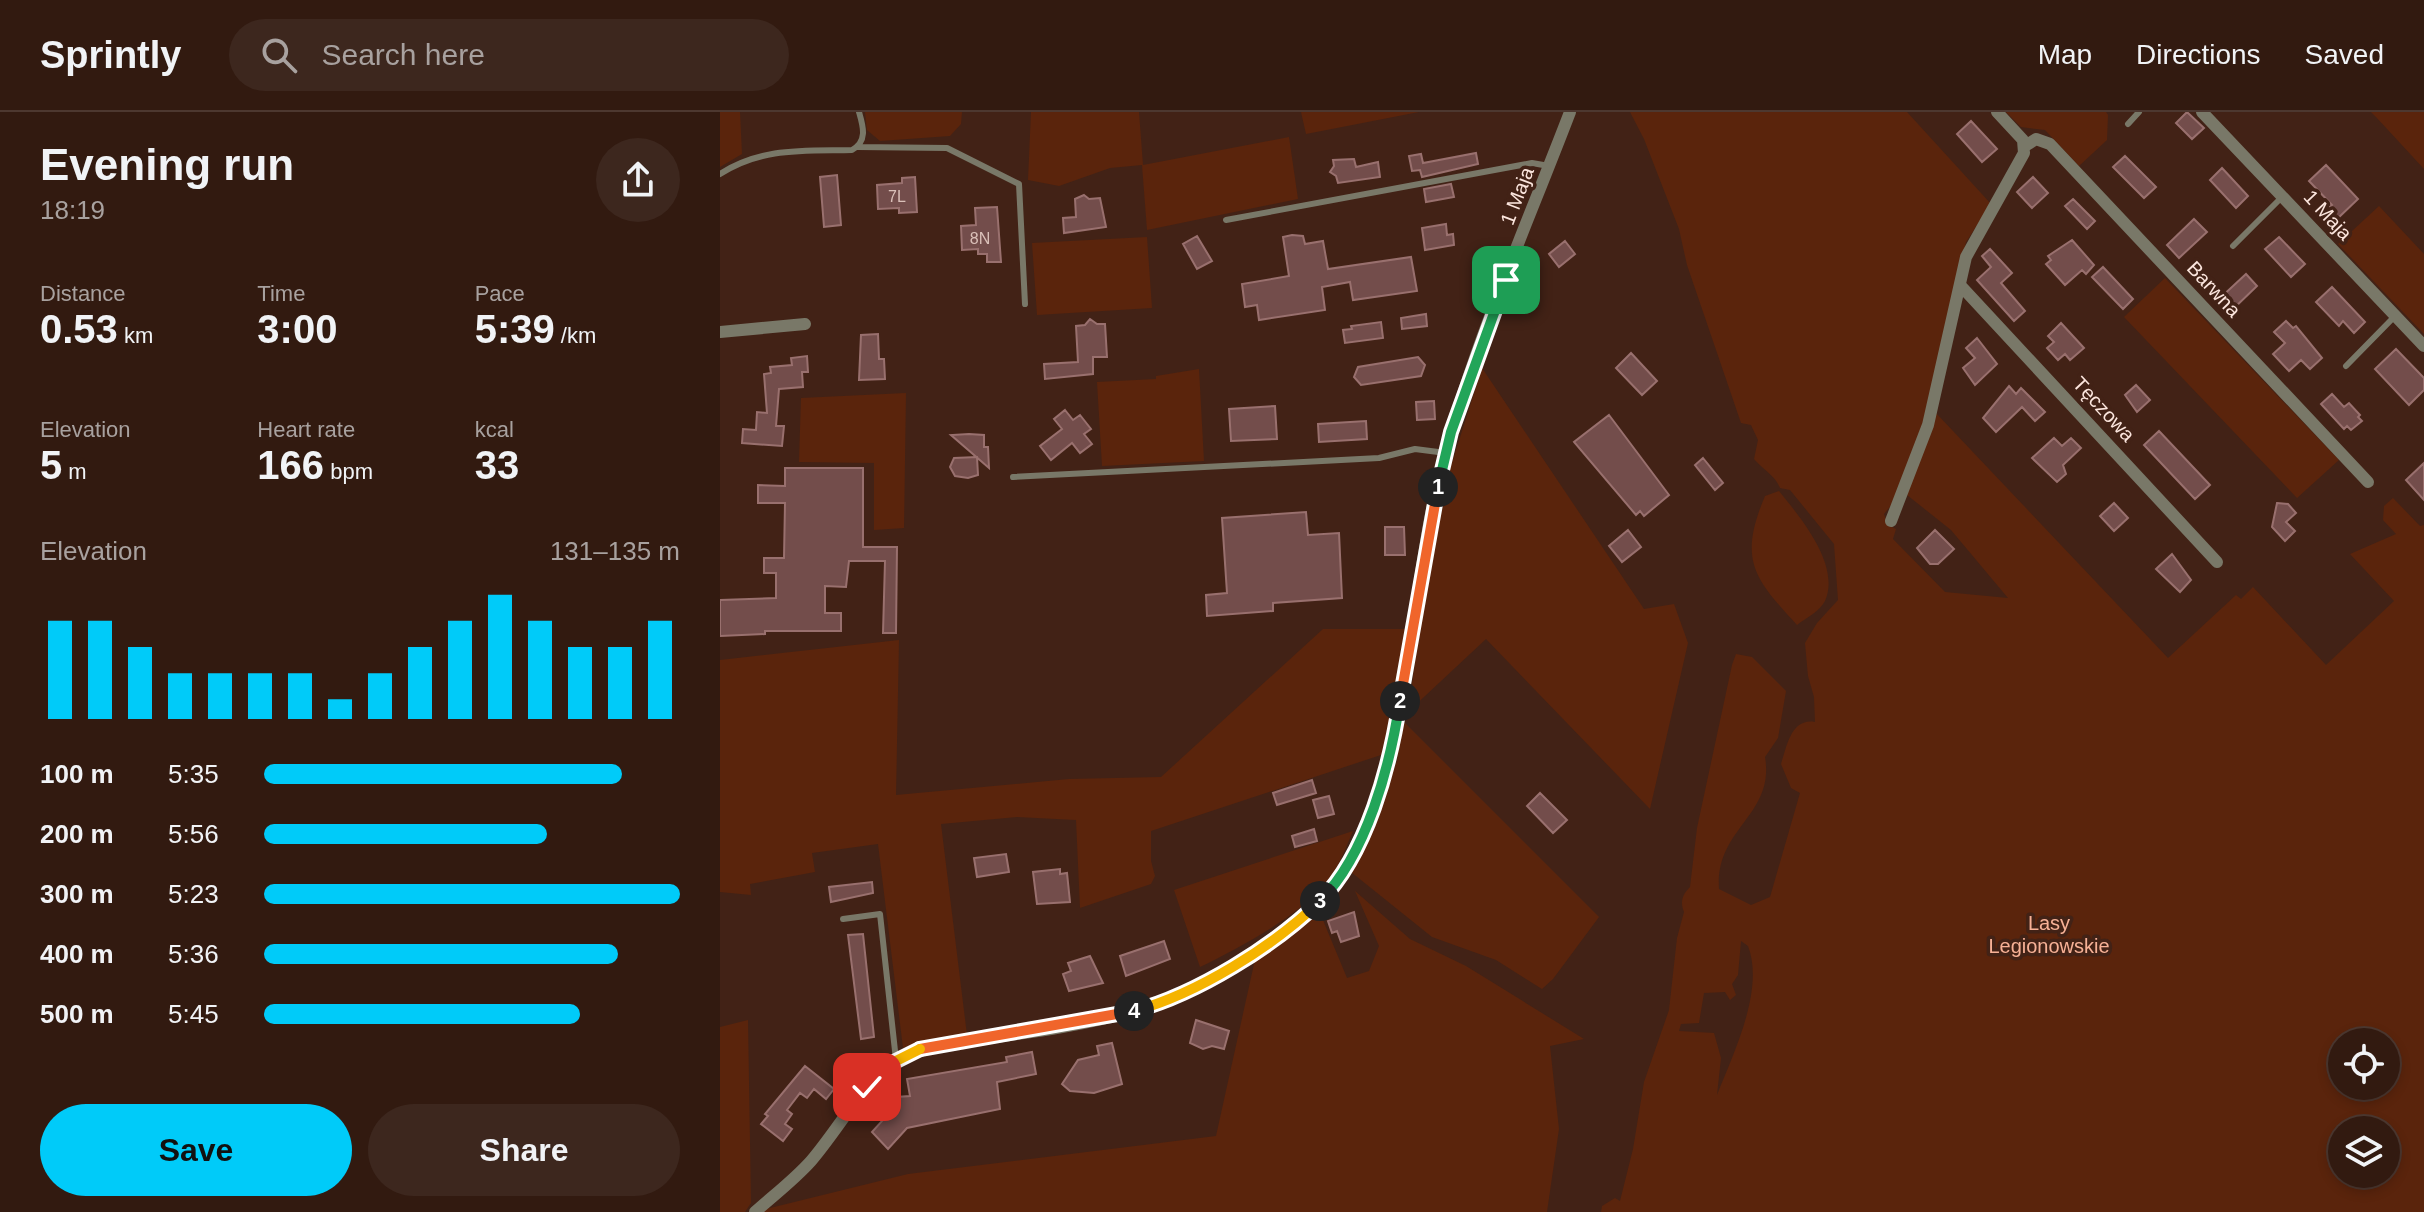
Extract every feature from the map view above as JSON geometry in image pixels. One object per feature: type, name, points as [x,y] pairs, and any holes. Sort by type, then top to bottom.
[{"type":"street","name":"1 Maja","points":[[896,1060],[924,1047],[1092,1020],[1173,997],[1250,956],[1313,908],[1332,888],[1349,861],[1370,815],[1389,759],[1432,513],[1446,453],[1485,333],[1570,112]]},
{"type":"street","points":[[1891,521],[1928,425],[1966,257],[2019,163],[2025,146],[1997,112]]},
{"type":"street","name":"1 Maja","points":[[2202,112],[2424,346]]},
{"type":"street","name":"Barwna","points":[[2025,146],[2036,139],[2050,144],[2368,482]]},
{"type":"street","name":"Tęczowa","points":[[1960,285],[2217,562]]},
{"type":"street","points":[[720,332],[805,324]]},
{"type":"street","points":[[755,1212],[811,1160],[867,1087],[896,1060]]},
{"type":"lane","points":[[858,147],[863,133],[859,112]]},
{"type":"lane","points":[[2128,124],[2139,112]]},
{"type":"lane","points":[[720,174],[742,160],[766,154],[852,150],[858,147],[947,148],[1019,184],[1025,304]]},
{"type":"lane","points":[[1226,220],[1532,163],[1549,166]]},
{"type":"lane","points":[[2233,246],[2284,195]]},
{"type":"lane","points":[[2346,366],[2396,315]]},
{"type":"lane","points":[[1013,477],[1379,458],[1415,449],[1446,453]]},
{"type":"lane","points":[[843,919],[880,914],[896,1060]]},
{"type":"green space","points":[[720,112],[740,112],[742,154],[720,167]]},
{"type":"green space","points":[[865,112],[962,112],[961,124],[950,136],[880,141],[867,130]]},
{"type":"green space","points":[[1031,112],[1139,112],[1143,165],[1289,137],[1298,199],[1147,230],[1142,165],[1110,168],[1059,186],[1028,180]]},
{"type":"green space","points":[[1301,112],[1419,112],[1306,134]]},
{"type":"green space","name":"Lasy Legionowskie","points":[[1630,112],[1907,112],[1991,204],[1966,242],[1925,424],[1897,498],[1884,514],[1888,525],[1896,529],[1893,539],[1945,592],[2008,598],[1951,530],[1907,495],[1935,412],[2168,658],[2236,595],[2241,599],[2253,587],[2326,665],[2394,601],[2350,554],[2396,534],[2383,520],[2384,506],[2393,498],[2420,526],[2424,525],[2424,1212],[1601,1212],[1602,1206],[1615,1198],[1620,1201],[1633,1149],[1644,1082],[1669,1010],[1677,938],[1684,912],[1682,899],[1690,887],[1697,828],[1736,654],[1752,657],[1786,691],[1778,738],[1765,757],[1766,777],[1761,794],[1734,836],[1720,868],[1719,889],[1751,905],[1770,897],[1800,793],[1791,788],[1781,764],[1788,742],[1800,724],[1815,722],[1805,643],[1817,623],[1838,600],[1834,544],[1790,490],[1780,488],[1754,459],[1758,440],[1751,425],[1741,423],[1687,265],[1679,229],[1644,139]],"holes":[[[1741,941],[1748,946],[1753,982],[1750,1002],[1717,1095],[1721,1058],[1714,1033],[1679,1031],[1681,1024],[1699,1023],[1704,993],[1725,992],[1730,1000],[1736,995],[1732,984],[1738,975]]]},
{"type":"green space","points":[[2006,112],[2106,112],[2107,140],[2079,166],[2045,130],[2021,127]]},
{"type":"green space","points":[[2371,112],[2424,112],[2424,169],[2376,117]]},
{"type":"green space","points":[[2379,206],[2424,254],[2424,334],[2338,244]]},
{"type":"green space","points":[[1147,237],[1152,308],[1037,315],[1032,243]]},
{"type":"green space","points":[[2165,278],[2339,460],[2297,498],[2124,317]]},
{"type":"green space","points":[[1482,368],[1644,609],[1674,604],[1688,643],[1650,809],[1486,639],[1409,711],[1419,626],[1450,469]]},
{"type":"green space","points":[[1199,369],[1204,461],[1102,466],[1097,382],[1156,379],[1156,376]]},
{"type":"green space","points":[[906,393],[904,528],[874,530],[874,463],[799,462],[801,398]]},
{"type":"green space","points":[[1779,491],[1816,542],[1828,572],[1823,605],[1797,625],[1761,580],[1752,553],[1757,518],[1765,496]]},
{"type":"green space","points":[[1323,629],[1406,629],[1384,754],[1151,831],[1151,861],[1155,876],[1151,884],[1080,908],[1076,820],[1017,817],[941,824],[967,1035],[903,1048],[878,844],[812,853],[815,872],[750,884],[751,895],[720,892],[720,660],[899,640],[896,795],[1069,779],[1161,777]]},
{"type":"green space","points":[[1402,720],[1599,917],[1553,979],[1542,989],[1496,960],[1432,937],[1351,872],[1397,761]]},
{"type":"green space","points":[[1353,831],[1336,870],[1316,894],[1268,930],[1200,967],[1174,890]]},
{"type":"green space","points":[[1355,891],[1410,939],[1466,966],[1584,1039],[1550,1046],[1559,1129],[1547,1212],[754,1212],[908,1174],[1216,1136],[1256,955],[1320,913],[1347,978],[1369,971],[1379,946]]},
{"type":"green space","points":[[748,1020],[751,1203],[745,1212],[720,1212],[720,1027]]},
{"type":"building","points":[[2187,112],[2204,128],[2192,139],[2176,123]]},
{"type":"building","points":[[1971,121],[1997,149],[1982,162],[1957,134]]},
{"type":"building","points":[[1476,153],[1478,164],[1422,177],[1420,170],[1412,171],[1409,156],[1421,154],[1423,163]]},
{"type":"building","points":[[2125,156],[2156,187],[2144,198],[2113,167]]},
{"type":"building","points":[[1354,159],[1356,167],[1378,162],[1380,177],[1338,183],[1336,176],[1330,172],[1334,166],[1333,160]]},
{"type":"building","points":[[2326,165],[2358,199],[2337,219],[2327,209],[2332,205],[2309,181]]},
{"type":"building","points":[[2222,168],[2248,196],[2236,208],[2210,180]]},
{"type":"building","points":[[837,175],[841,225],[824,227],[820,177]]},
{"type":"building","points":[[915,177],[917,212],[899,213],[899,208],[878,209],[877,185],[902,183],[902,178]]},
{"type":"building","points":[[2033,177],[2048,193],[2032,208],[2017,192]]},
{"type":"building","points":[[1451,184],[1454,197],[1426,202],[1424,189]]},
{"type":"building","points":[[1084,195],[1089,199],[1100,198],[1106,227],[1064,233],[1063,218],[1076,217],[1075,199]]},
{"type":"building","points":[[2073,199],[2095,221],[2087,229],[2065,206]]},
{"type":"building","points":[[997,207],[1001,262],[987,262],[987,254],[978,254],[978,249],[962,250],[961,226],[976,225],[975,208]]},
{"type":"building","points":[[2194,219],[2207,232],[2179,258],[2167,245]]},
{"type":"building","points":[[1446,224],[1447,235],[1453,234],[1454,245],[1425,250],[1422,228]]},
{"type":"building","points":[[1197,236],[1212,261],[1197,269],[1183,244]]},
{"type":"building","points":[[1303,236],[1305,244],[1323,241],[1328,269],[1411,257],[1417,291],[1353,300],[1350,282],[1322,287],[1325,310],[1259,320],[1257,305],[1245,307],[1242,284],[1289,276],[1283,237]]},
{"type":"building","points":[[2279,237],[2305,264],[2291,277],[2265,249]]},
{"type":"building","points":[[2072,240],[2094,265],[2086,274],[2082,270],[2065,285],[2046,264],[2051,260],[2048,256]]},
{"type":"building","points":[[1565,241],[1575,254],[1559,267],[1549,254]]},
{"type":"building","points":[[1990,249],[2012,273],[2001,283],[2025,311],[2014,321],[1977,280],[1991,267],[1982,256]]},
{"type":"building","points":[[2103,267],[2133,299],[2123,309],[2092,277]]},
{"type":"building","points":[[2246,274],[2257,286],[2230,312],[2219,299]]},
{"type":"building","points":[[2332,287],[2365,322],[2354,333],[2343,321],[2339,326],[2316,302]]},
{"type":"building","points":[[1426,314],[1427,326],[1402,329],[1401,318]]},
{"type":"building","points":[[1090,319],[1097,324],[1105,324],[1107,357],[1093,357],[1093,374],[1045,379],[1044,364],[1078,362],[1076,326],[1085,325]]},
{"type":"building","points":[[2286,321],[2293,328],[2296,326],[2322,358],[2310,369],[2301,360],[2289,371],[2273,354],[2285,343],[2274,332]]},
{"type":"building","points":[[1381,322],[1383,338],[1345,343],[1343,330]]},
{"type":"building","points":[[2061,323],[2084,348],[2070,360],[2065,354],[2058,360],[2047,348],[2054,342],[2048,336]]},
{"type":"building","points":[[878,334],[879,359],[884,359],[885,379],[859,380],[861,335]]},
{"type":"building","points":[[1977,338],[1997,364],[1975,385],[1963,368],[1975,358],[1966,348]]},
{"type":"building","points":[[2396,349],[2424,378],[2424,390],[2409,405],[2375,369]]},
{"type":"building","points":[[1631,353],[1657,381],[1642,395],[1616,368]]},
{"type":"building","points":[[807,356],[808,372],[802,372],[803,387],[779,389],[776,426],[784,426],[782,446],[742,443],[743,429],[756,430],[757,412],[767,413],[764,374],[771,373],[770,367],[792,365],[791,358]]},
{"type":"building","points":[[1418,357],[1425,365],[1421,376],[1361,385],[1354,377],[1358,367]]},
{"type":"building","points":[[2136,385],[2150,400],[2137,412],[2125,395]]},
{"type":"building","points":[[2009,386],[2016,394],[2021,388],[2045,412],[2035,421],[2022,407],[1996,432],[1983,418]]},
{"type":"building","points":[[2332,394],[2344,407],[2349,403],[2360,415],[2358,417],[2362,421],[2351,430],[2347,426],[2344,429],[2321,404]]},
{"type":"building","points":[[1434,401],[1435,419],[1417,420],[1416,402]]},
{"type":"building","points":[[1275,406],[1277,439],[1231,441],[1229,409]]},
{"type":"building","points":[[1065,410],[1073,420],[1080,415],[1091,429],[1084,434],[1092,444],[1080,453],[1072,443],[1051,460],[1040,446],[1062,429],[1054,419]]},
{"type":"building","points":[[1609,415],[1669,495],[1644,516],[1640,511],[1636,515],[1574,442]]},
{"type":"building","points":[[1366,421],[1367,439],[1319,442],[1318,424]]},
{"type":"building","points":[[2159,431],[2210,485],[2195,499],[2144,445]]},
{"type":"building","points":[[951,435],[984,435],[989,468]]},
{"type":"building","points":[[2054,438],[2062,446],[2071,438],[2081,448],[2063,465],[2066,474],[2057,482],[2032,458]]},
{"type":"building","points":[[977,457],[978,475],[968,478],[955,476],[950,467],[954,458]]},
{"type":"building","points":[[1703,458],[1723,483],[1715,490],[1695,465]]},
{"type":"building","points":[[2424,463],[2424,500],[2406,480]]},
{"type":"building","points":[[785,468],[863,468],[863,547],[897,547],[896,633],[883,633],[885,561],[849,561],[846,587],[825,586],[825,613],[841,613],[841,631],[765,631],[765,634],[720,636],[720,600],[776,598],[776,573],[764,573],[764,558],[784,558],[785,503],[758,503],[758,485],[785,486]]},
{"type":"building","points":[[2114,503],[2128,518],[2114,531],[2100,516]]},
{"type":"building","points":[[2277,503],[2288,504],[2296,513],[2286,522],[2295,531],[2285,541],[2272,527]]},
{"type":"building","points":[[1306,512],[1308,535],[1339,533],[1342,598],[1273,603],[1273,611],[1207,616],[1206,595],[1227,593],[1222,518]]},
{"type":"building","points":[[1385,527],[1404,527],[1405,555],[1385,555]]},
{"type":"building","points":[[1628,530],[1641,547],[1622,562],[1609,546]]},
{"type":"building","points":[[1935,530],[1954,549],[1938,564],[1930,564],[1917,548]]},
{"type":"building","points":[[2172,554],[2191,580],[2180,592],[2156,569]]},
{"type":"building","points":[[1312,780],[1316,793],[1277,805],[1273,793]]},
{"type":"building","points":[[1540,793],[1567,820],[1553,833],[1527,806]]},
{"type":"building","points":[[1329,796],[1334,814],[1318,818],[1313,800]]},
{"type":"building","points":[[1314,829],[1317,841],[1295,847],[1292,836]]},
{"type":"building","points":[[1006,854],[1009,872],[977,877],[974,858]]},
{"type":"building","points":[[1060,869],[1060,874],[1067,873],[1070,902],[1037,904],[1033,872]]},
{"type":"building","points":[[872,882],[873,893],[831,902],[829,887]]},
{"type":"building","points":[[1354,912],[1359,936],[1341,942],[1337,931],[1332,933],[1328,921]]},
{"type":"building","points":[[863,934],[874,1037],[861,1039],[848,935]]},
{"type":"building","points":[[1164,941],[1170,959],[1126,976],[1120,956]]},
{"type":"building","points":[[1090,956],[1103,983],[1069,991],[1063,974],[1071,971],[1068,963]]},
{"type":"building","points":[[1196,1020],[1229,1031],[1224,1049],[1212,1046],[1203,1049],[1190,1043]]},
{"type":"building","points":[[1112,1043],[1122,1084],[1094,1093],[1070,1091],[1062,1084],[1078,1060],[1099,1055],[1097,1046]]},
{"type":"building","points":[[1032,1052],[1036,1074],[997,1082],[1000,1109],[907,1128],[888,1149],[872,1132],[883,1120],[881,1098],[910,1096],[907,1079],[1007,1062],[1006,1057]]},
{"type":"building","points":[[805,1066],[834,1089],[826,1099],[814,1089],[807,1098],[800,1093],[787,1110],[792,1114],[785,1124],[792,1129],[783,1141],[761,1124],[768,1116],[765,1114]]},
{"type":"route","points":[[867,1087],[890,1064],[924,1047],[1092,1020],[1173,997],[1250,956],[1313,908],[1332,888],[1349,861],[1370,815],[1389,759],[1432,513],[1451,432],[1506,280]]}]
